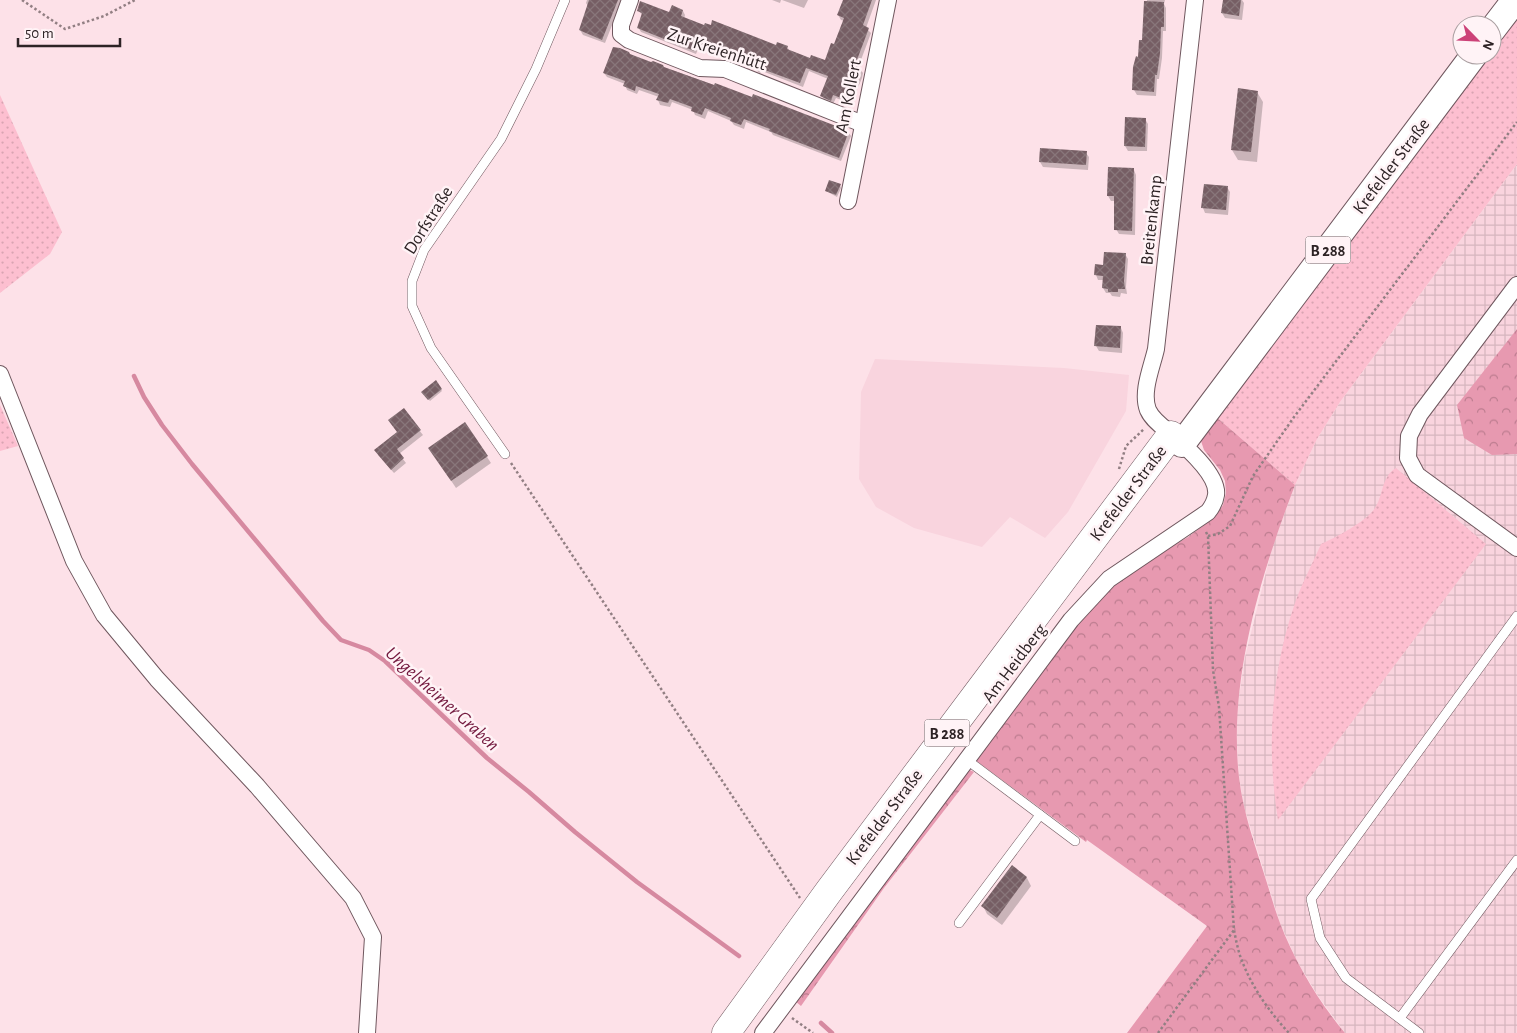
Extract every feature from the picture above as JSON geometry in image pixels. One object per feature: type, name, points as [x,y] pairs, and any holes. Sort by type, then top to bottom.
[{"type":"highway","name":"Krefelder Straße","points":[[726,1033],[829,891],[1177,439]]},
{"type":"highway","name":"Krefelder Straße","points":[[744,1033],[1177,439]]},
{"type":"main road","points":[[1486,15],[1497,0]]},
{"type":"main road","points":[[1502,17],[1515,0]]},
{"type":"main road","name":"Krefelder Straße","points":[[1177,439],[1452,60]]},
{"type":"main road","name":"Krefelder Straße","points":[[1177,439],[1466,65]]},
{"type":"street","name":"Zur Kreienhütt","points":[[630,0],[621,25],[621,34],[629,40],[700,68],[725,69],[863,124]]},
{"type":"street","name":"Am Kollert","points":[[848,201],[888,0]]},
{"type":"street","name":"Breitenkamp","points":[[1177,439],[1155,420],[1148,410],[1146,395],[1156,349],[1194,0]]},
{"type":"street","points":[[1517,285],[1420,414],[1409,436],[1408,458],[1417,475],[1517,548]]},
{"type":"street","points":[[0,374],[74,561],[104,615],[157,679],[257,786],[353,898],[373,937],[367,1033]]},
{"type":"street","name":"Am Heidberg","points":[[763,1033],[1071,620],[1109,579],[1208,512],[1217,494],[1215,483],[1200,462],[1177,439]]},
{"type":"lane","name":"Dorfstraße","points":[[505,454],[431,348],[412,306],[412,281],[424,250],[501,138],[536,69],[565,0]]},
{"type":"lane","points":[[1419,1033],[1346,978],[1320,938],[1311,899],[1515,621]]},
{"type":"lane","points":[[967,760],[1075,841]]},
{"type":"lane","points":[[959,923],[1040,815]]},
{"type":"lane","points":[[1400,1018],[1517,860]]},
{"type":"path","points":[[22,0],[65,29],[104,16],[136,0]]},
{"type":"path","points":[[1289,1033],[1276,1019],[1257,990],[1242,960],[1234,930],[1219,707],[1214,670],[1208,536],[1218,534],[1230,526],[1252,476],[1294,417],[1517,122]]},
{"type":"path","points":[[505,454],[802,901]]},
{"type":"path","points":[[1158,1033],[1234,930]]},
{"type":"path","points":[[780,1010],[813,1033]]},
{"type":"shaded area","points":[[1517,13],[1517,164],[1340,402],[1317,439],[1295,485],[1214,415],[1478,65],[1502,65],[1502,33]]},
{"type":"shaded area","points":[[0,95],[62,232],[50,254],[0,293]]},
{"type":"shaded area","points":[[1517,164],[1517,1033],[1345,1033],[1318,996],[1297,961],[1280,923],[1244,807],[1239,777],[1237,710],[1245,657],[1273,544],[1295,485],[1317,439],[1340,402]]},
{"type":"shaded area","points":[[875,359],[1064,368],[1129,375],[1126,411],[1068,512],[1045,538],[1010,517],[982,547],[914,528],[876,507],[859,479],[861,392]]},
{"type":"shaded area","points":[[0,405],[18,446],[0,451]]},
{"type":"shaded area","points":[[1396,468],[1486,544],[1278,820],[1272,764],[1273,709],[1281,654],[1296,600],[1321,544],[1350,529],[1371,513],[1378,503],[1385,481]]},
{"type":"green space","points":[[1517,329],[1517,454],[1492,455],[1464,438],[1457,405]]},
{"type":"green space","points":[[1214,415],[1295,485],[1270,555],[1250,628],[1238,703],[1237,741],[1239,777],[1250,830],[1286,938],[1300,967],[1335,1021],[1345,1033],[1127,1033],[1207,926],[1087,840],[1086,842],[975,760],[1031,681],[1100,596],[1142,563],[1188,537],[1215,517],[1223,505],[1226,493],[1225,481],[1220,470],[1204,450],[1201,441],[1203,429]]},
{"type":"green space","points":[[968,769],[974,772],[884,888],[801,1006],[795,1001]]},
{"type":"building","points":[[589,0],[618,0],[602,40],[579,30]]},
{"type":"building","points":[[843,0],[872,0],[863,25],[869,28],[855,65],[861,68],[860,74],[849,101],[833,95],[831,101],[820,96],[828,76],[806,68],[800,83],[759,68],[757,69],[749,64],[726,55],[724,56],[697,44],[694,51],[637,28],[642,13],[637,11],[640,1],[669,12],[672,5],[683,10],[681,16],[704,25],[705,23],[711,25],[712,20],[776,45],[777,42],[788,46],[787,49],[810,58],[811,55],[825,60],[831,43],[834,44],[844,18],[837,15]]},
{"type":"building","points":[[1223,0],[1241,0],[1239,16],[1221,13]]},
{"type":"building","points":[[1144,1],[1164,2],[1164,27],[1161,27],[1160,53],[1157,75],[1155,75],[1154,92],[1132,90],[1133,67],[1136,56],[1138,57],[1139,40],[1142,40]]},
{"type":"building","points":[[613,47],[620,48],[630,54],[714,85],[715,83],[752,97],[753,94],[849,131],[839,158],[769,131],[770,129],[744,119],[741,125],[730,121],[731,118],[705,108],[702,115],[691,111],[692,107],[670,99],[668,103],[656,100],[659,94],[636,86],[635,91],[623,86],[625,81],[603,73]]},
{"type":"building","points":[[1238,88],[1258,91],[1251,152],[1231,150]]},
{"type":"building","points":[[1125,117],[1146,118],[1145,147],[1124,146]]},
{"type":"building","points":[[1040,148],[1087,151],[1086,165],[1039,162]]},
{"type":"building","points":[[1108,167],[1134,168],[1132,231],[1114,230],[1114,196],[1107,196]]},
{"type":"building","points":[[829,180],[841,184],[836,195],[825,191]]},
{"type":"building","points":[[1204,184],[1228,186],[1226,210],[1201,208]]},
{"type":"building","points":[[1104,252],[1126,253],[1125,289],[1118,289],[1118,292],[1108,292],[1108,289],[1102,288],[1103,276],[1094,275],[1095,264],[1103,265]]},
{"type":"building","points":[[1096,325],[1121,326],[1120,348],[1094,346]]},
{"type":"building","points":[[436,380],[442,389],[428,400],[421,392]]},
{"type":"building","points":[[404,408],[421,430],[397,449],[404,458],[391,470],[374,450],[397,432],[388,420]]},
{"type":"building","points":[[465,422],[488,456],[451,481],[428,448]]},
{"type":"building","points":[[1012,865],[1027,877],[997,918],[981,906]]},
{"type":"waterway","name":"Ungelsheimer Graben","points":[[134,376],[144,397],[162,425],[192,464],[341,640],[369,650],[385,661],[487,758],[575,832],[637,882],[739,956]]},
{"type":"waterway","name":"Ungelsheimer Graben","points":[[821,1023],[832,1033]]}]
